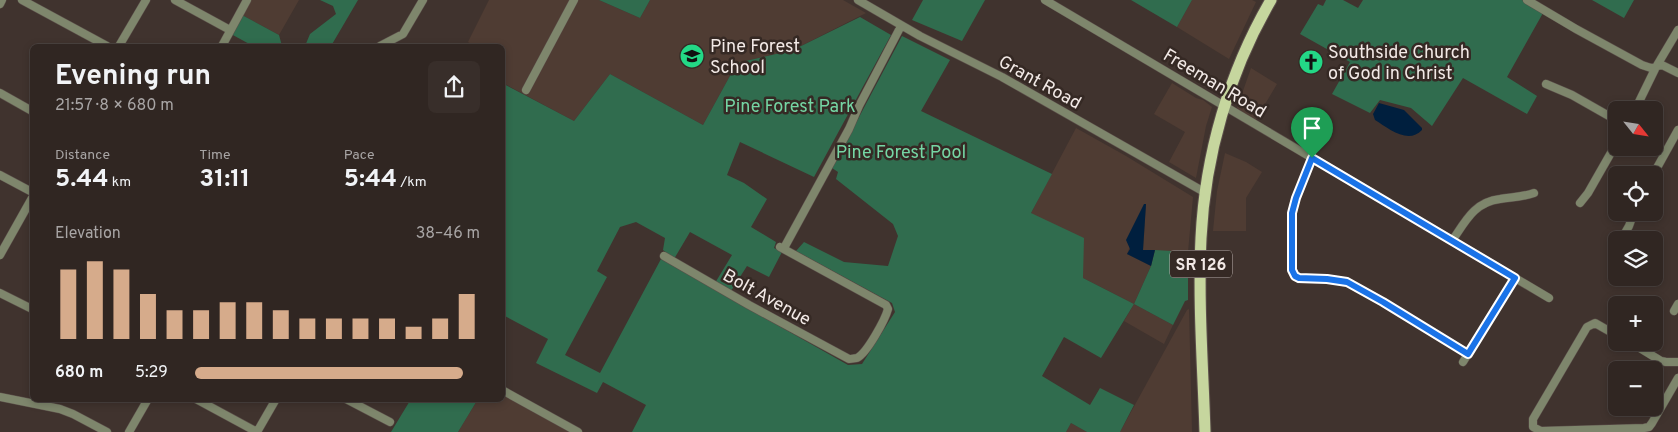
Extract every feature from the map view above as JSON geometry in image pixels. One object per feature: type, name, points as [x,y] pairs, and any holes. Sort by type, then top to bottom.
[{"type":"main road","name":"SR 126","points":[[1204,432],[1200,300],[1201,237],[1206,193],[1215,140],[1224,106],[1251,37],[1271,0]]},
{"type":"street","points":[[0,4],[2,0]]},
{"type":"street","points":[[22,0],[102,44]]},
{"type":"street","points":[[120,44],[146,0]]},
{"type":"street","points":[[175,0],[230,30]]},
{"type":"street","points":[[223,44],[247,0]]},
{"type":"street","points":[[384,44],[403,34],[424,0]]},
{"type":"street","points":[[526,90],[574,0]]},
{"type":"street","name":"Grant Road","points":[[858,0],[901,26],[1002,77],[1206,193]]},
{"type":"street","name":"Freeman Road","points":[[1045,0],[1549,298]]},
{"type":"street","points":[[1527,0],[1642,65],[1651,68],[1662,65],[1678,73]]},
{"type":"street","name":"Bolt Avenue","points":[[664,256],[849,360],[857,358],[863,353],[886,316],[888,309],[886,305],[782,248],[849,129],[901,26]]},
{"type":"street","points":[[1639,101],[1656,67],[1678,30]]},
{"type":"street","points":[[1546,84],[1572,95],[1608,115]]},
{"type":"street","points":[[0,93],[30,110]]},
{"type":"street","points":[[1658,166],[1678,130]]},
{"type":"street","points":[[1580,202],[1588,193],[1609,156]]},
{"type":"street","points":[[1312,158],[1292,213],[1292,270],[1295,276],[1299,278],[1332,279],[1347,282],[1468,354]]},
{"type":"street","points":[[0,175],[30,191]]},
{"type":"street","points":[[1452,242],[1473,212],[1484,202],[1525,197],[1534,193]]},
{"type":"street","points":[[0,255],[30,202]]},
{"type":"street","points":[[1463,362],[1515,278]]},
{"type":"street","points":[[0,293],[30,308]]},
{"type":"street","points":[[1608,330],[1598,324],[1592,323],[1587,327],[1533,419],[1533,427],[1541,431],[1649,427],[1678,378]]},
{"type":"street","points":[[1646,351],[1666,362],[1678,362]]},
{"type":"street","points":[[505,392],[578,432]]},
{"type":"street","points":[[0,397],[60,409],[107,432]]},
{"type":"street","points":[[129,432],[146,402]]},
{"type":"street","points":[[202,402],[257,432],[274,402]]},
{"type":"street","points":[[352,402],[390,422]]},
{"type":"shaded area","points":[[250,0],[299,0],[279,35],[242,15]]},
{"type":"shaded area","points":[[489,0],[571,0],[522,90],[577,0],[599,0],[640,18],[650,0],[843,0],[866,13],[793,50],[737,63],[703,125],[610,74],[574,121],[505,84],[505,44],[471,44],[468,42]]},
{"type":"shaded area","points":[[1192,0],[1252,0],[1256,2],[1229,59],[1177,27]]},
{"type":"shaded area","points":[[1251,68],[1277,84],[1255,121],[1237,108]]},
{"type":"shaded area","points":[[1172,83],[1212,107],[1206,126],[1196,178],[1169,162],[1185,132],[1154,114]]},
{"type":"shaded area","points":[[1076,128],[1193,197],[1188,252],[1143,251],[1146,204],[1127,254],[1151,266],[1134,304],[1083,278],[1031,213]]},
{"type":"shaded area","points":[[1225,153],[1246,162],[1262,172],[1246,198],[1246,231],[1213,231],[1217,191]]},
{"type":"shaded area","points":[[1134,304],[1173,325],[1164,344],[1124,321]]},
{"type":"shaded area","points":[[1189,309],[1192,432],[1120,432],[1187,310]]},
{"type":"shaded area","points":[[505,395],[571,432],[458,432],[476,402],[505,402]]},
{"type":"shaded area","points":[[1071,423],[1087,432],[1066,432]]},
{"type":"green space","points":[[320,0],[358,0],[332,44],[306,44],[310,34],[336,14],[333,6]]},
{"type":"green space","points":[[599,0],[650,0],[640,18]]},
{"type":"green space","points":[[923,0],[985,0],[962,41],[912,20]]},
{"type":"green space","points":[[1131,0],[1192,0],[1177,27]]},
{"type":"green space","points":[[1326,0],[1343,0],[1358,8],[1363,0],[1522,0],[1543,13],[1507,77],[1537,96],[1527,114],[1463,78],[1432,126],[1411,108],[1380,100],[1370,113],[1332,94],[1350,62],[1300,34],[1318,4],[1323,6]]},
{"type":"green space","points":[[1592,0],[1634,0],[1624,18]]},
{"type":"green space","points":[[242,15],[279,35],[281,44],[249,44],[231,34]]},
{"type":"green space","points":[[860,17],[891,35],[814,177],[740,142],[727,175],[744,183],[767,199],[751,227],[776,242],[774,248],[782,252],[769,277],[747,266],[731,291],[715,283],[732,255],[690,232],[674,259],[663,250],[665,238],[636,222],[620,227],[597,271],[607,277],[565,355],[600,373],[661,259],[848,365],[862,364],[895,312],[892,303],[796,251],[804,242],[844,262],[888,266],[898,236],[893,224],[836,179],[838,172],[832,168],[902,36],[950,60],[921,111],[1052,174],[1031,213],[1084,238],[1083,278],[1134,304],[1101,358],[1064,337],[1042,376],[1090,405],[1100,388],[1134,405],[1120,432],[1087,432],[1071,423],[1066,432],[632,432],[646,405],[603,382],[597,393],[536,363],[548,339],[505,316],[505,85],[574,121],[610,74],[703,125],[737,63],[793,50]]},
{"type":"green space","points":[[1155,250],[1188,252],[1188,300],[1185,301],[1173,325],[1134,304],[1151,266]]},
{"type":"green space","points":[[409,402],[476,402],[458,432],[391,432]]},
{"type":"water","points":[[1379,103],[1404,110],[1422,130],[1411,136],[1404,136],[1386,127],[1375,120],[1373,114]]},
{"type":"water","points":[[1144,204],[1146,204],[1143,250],[1155,250],[1151,266],[1127,254],[1130,249],[1126,240]]},
{"type":"place","name":"Pine Forest School","points":[[692,56]]},
{"type":"place","name":"Southside Church of God in Christ","points":[[1311,62]]},
{"type":"route","points":[[1312,158],[1515,278],[1468,354],[1357,286],[1337,280],[1299,278],[1295,276],[1292,270],[1292,213],[1312,158]]},
{"type":"park label","name":"Pine Forest Park","points":[[790,106]]},
{"type":"park label","name":"Pine Forest Pool","points":[[901,152]]}]
